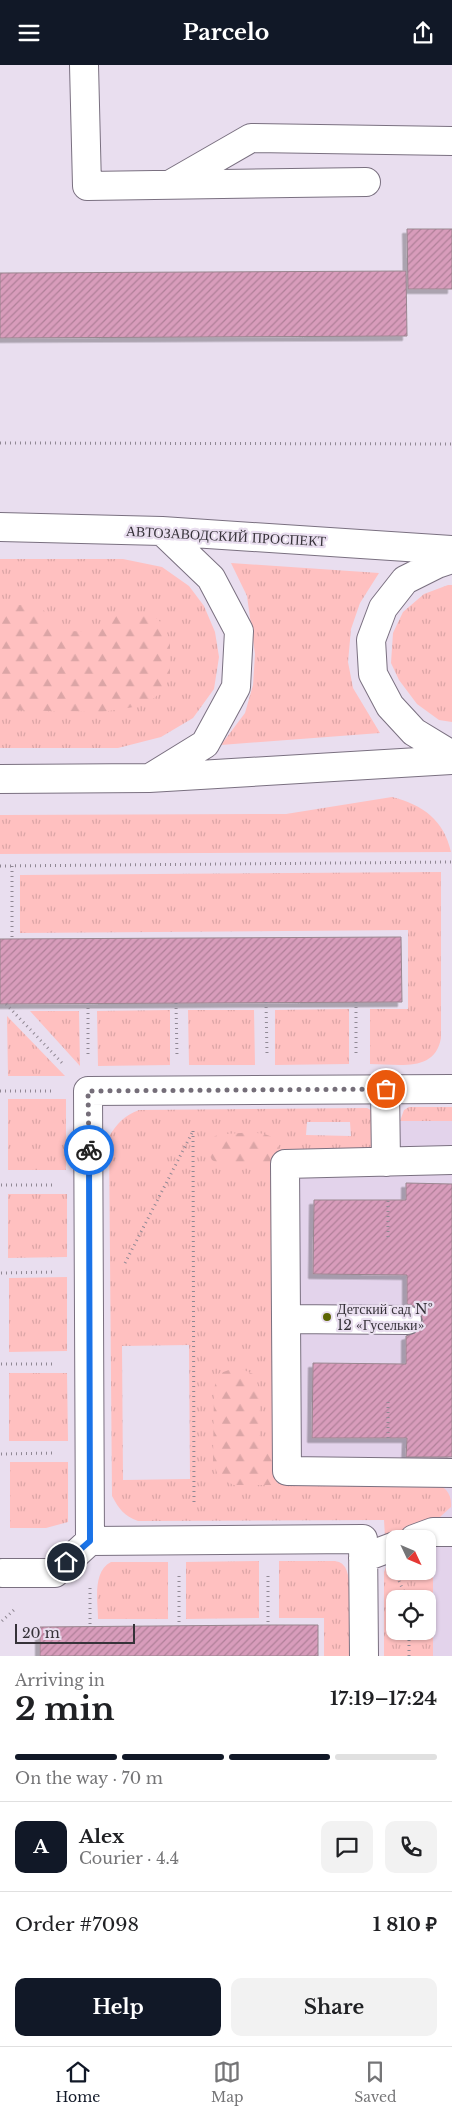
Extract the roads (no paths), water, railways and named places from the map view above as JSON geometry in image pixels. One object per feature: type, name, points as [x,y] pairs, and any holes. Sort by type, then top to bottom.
[{"type":"street","points":[[84,65],[87,186],[366,182]]},
{"type":"street","points":[[168,185],[251,138],[452,141]]},
{"type":"street","name":"АВТОЗАВОДСКИЙ ПРОСПЕКТ","points":[[0,527],[162,531],[452,550]]},
{"type":"street","points":[[149,778],[205,744],[236,687],[239,631],[211,578],[162,531]]},
{"type":"street","points":[[452,559],[437,564],[405,580],[383,608],[371,640],[373,674],[390,705],[414,732],[452,755]]},
{"type":"street","points":[[0,779],[149,778],[452,760]]},
{"type":"street","points":[[386,1089],[386,1162]]},
{"type":"street","points":[[90,1541],[88,1091],[452,1089]]},
{"type":"street","points":[[452,1160],[285,1164],[288,1471],[452,1473]]},
{"type":"street","points":[[286,1319],[406,1320]]},
{"type":"street","points":[[436,1532],[452,1532]]},
{"type":"street","points":[[2,1573],[55,1573],[90,1541],[363,1539],[364,1656]]},
{"type":"street","points":[[363,1558],[386,1549]]},
{"type":"place","name":"Детский сад № 12 «Гусельки»","points":[[327,1317]]}]
